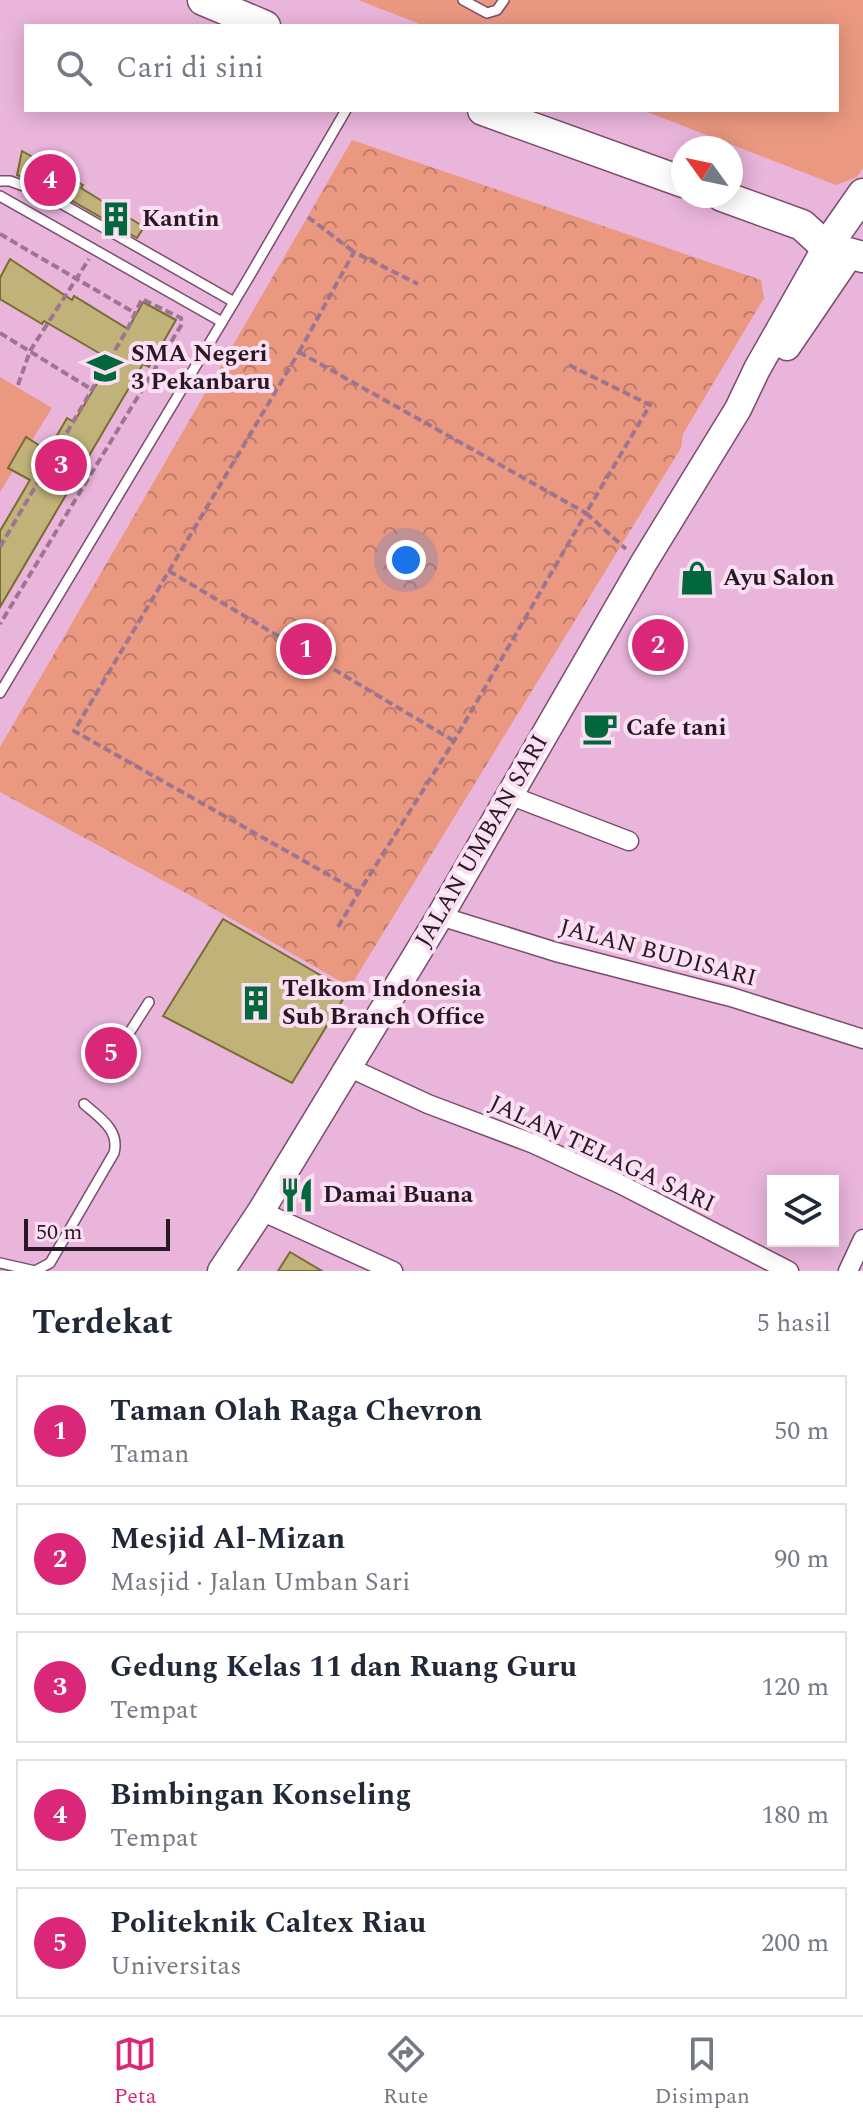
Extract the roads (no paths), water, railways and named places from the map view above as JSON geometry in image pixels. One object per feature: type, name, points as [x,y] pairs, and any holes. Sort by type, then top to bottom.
[{"type":"main road","points":[[203,0],[260,24]]},
{"type":"main road","points":[[489,112],[671,178]]},
{"type":"main road","points":[[743,204],[851,239],[863,194]]},
{"type":"main road","name":"JALAN UMBAN SARI","points":[[221,1271],[261,1211],[440,916],[643,564],[738,409],[768,376],[851,239]]},
{"type":"street","points":[[509,795],[629,841]]},
{"type":"street","name":"JALAN BUDISARI","points":[[440,916],[556,952],[731,997],[863,1039]]},
{"type":"street","name":"JALAN TELAGA SARI","points":[[348,1067],[428,1104],[534,1144],[789,1271]]},
{"type":"street","points":[[261,1211],[393,1271]]},
{"type":"street","points":[[848,1271],[863,1239]]},
{"type":"lane","points":[[463,0],[487,13],[497,10],[504,0]]},
{"type":"lane","points":[[0,693],[345,112]]},
{"type":"lane","points":[[0,181],[10,181],[43,193],[234,302]]},
{"type":"lane","points":[[0,196],[222,322]]},
{"type":"lane","points":[[110,1063],[149,1002]]},
{"type":"lane","points":[[0,1263],[35,1271],[50,1263],[114,1153],[117,1142],[115,1134],[84,1104]]},
{"type":"place","name":"Bimbingan Konseling","points":[[50,180]]},
{"type":"place","name":"Kantin","points":[[116,219]]},
{"type":"place","name":"SMA Negeri 3 Pekanbaru","points":[[105,368]]},
{"type":"place","name":"Gedung Kelas 11 dan Ruang Guru","points":[[61,465]]},
{"type":"place","name":"Ayu Salon","points":[[697,578]]},
{"type":"place","name":"Mesjid Al-Mizan","points":[[658,645]]},
{"type":"place","name":"Taman Olah Raga Chevron","points":[[306,649]]},
{"type":"place","name":"Cafe tani","points":[[600,728]]},
{"type":"place","name":"Telkom Indonesia Sub Branch Office","points":[[256,1003]]},
{"type":"place","name":"Politeknik Caltex Riau","points":[[111,1053]]},
{"type":"place","name":"Damai Buana","points":[[297,1195]]}]
